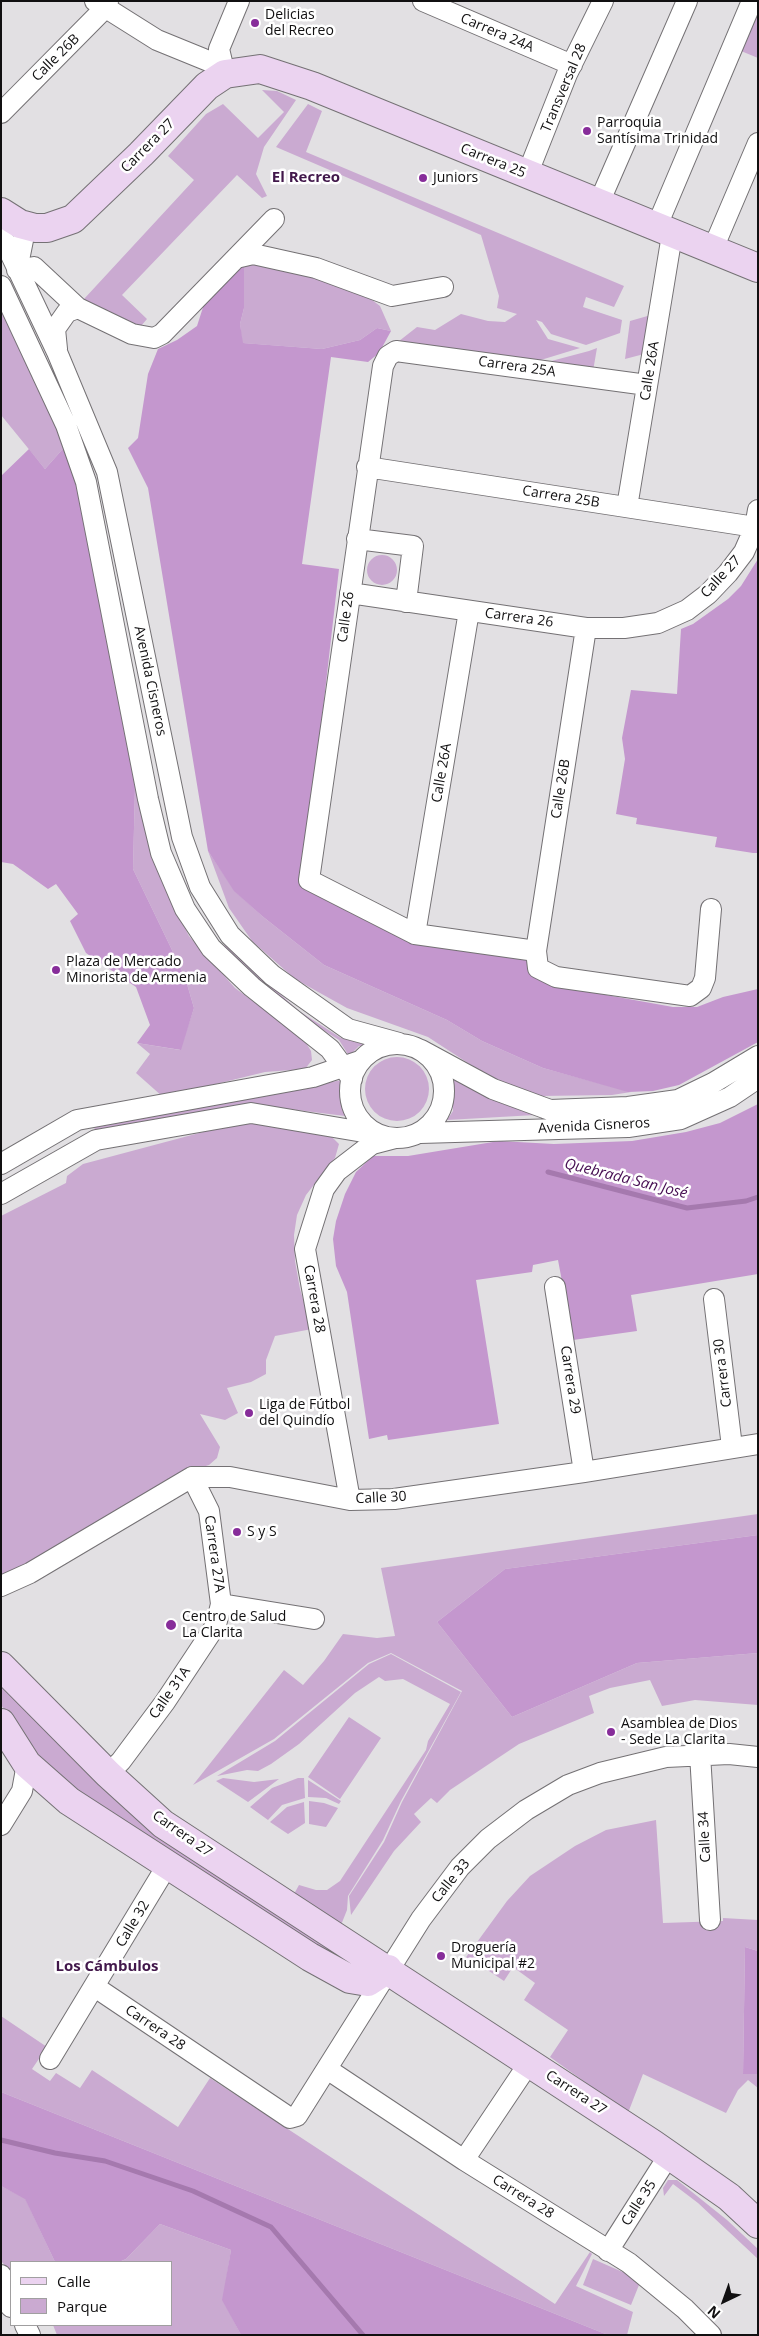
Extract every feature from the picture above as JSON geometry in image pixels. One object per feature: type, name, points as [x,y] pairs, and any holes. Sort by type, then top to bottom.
[{"type":"street","points":[[225,74],[219,49],[239,1]]},
{"type":"street","name":"Carrera 24A","points":[[422,1],[572,65]]},
{"type":"street","name":"Transversal 28","points":[[527,175],[572,65],[603,1]]},
{"type":"street","points":[[598,205],[687,1]]},
{"type":"street","name":"Calle 26A","points":[[627,507],[647,385],[664,232],[752,1]]},
{"type":"street","points":[[103,4],[158,40],[211,62],[225,74]]},
{"type":"street","name":"Calle 26B","points":[[1,114],[103,4]]},
{"type":"street","name":"Carrera 25","points":[[225,74],[260,69],[312,86],[712,251],[753,270]]},
{"type":"street","name":"Carrera 27","points":[[72,219],[141,154],[207,86],[225,74]]},
{"type":"street","points":[[712,251],[758,144]]},
{"type":"street","points":[[1,193],[27,210],[49,219],[72,219]]},
{"type":"street","points":[[1,212],[20,224],[35,228],[47,228],[72,219]]},
{"type":"street","points":[[35,228],[24,235],[17,270],[34,267],[78,308],[132,334],[154,338],[162,334],[274,218]]},
{"type":"street","name":"Avenida Cisneros","points":[[1,234],[57,352],[107,472],[182,837],[200,887],[230,935],[272,975],[348,1029],[398,1043]]},
{"type":"street","points":[[236,258],[253,254],[316,268],[392,296],[443,287]]},
{"type":"street","name":"Avenida Cisneros","points":[[1,286],[66,425],[86,482],[148,799],[161,853],[185,910],[211,948],[252,988],[312,1034],[352,1069]]},
{"type":"street","points":[[57,352],[55,329],[67,312],[78,308]]},
{"type":"street","name":"Carrera 25A","points":[[388,356],[396,351],[647,385]]},
{"type":"street","name":"Calle 26","points":[[388,356],[384,366],[367,468],[309,880],[415,934]]},
{"type":"street","name":"Carrera 25B","points":[[367,468],[627,507],[756,518]]},
{"type":"street","name":"Calle 27","points":[[687,610],[708,594],[728,574],[744,552],[756,518]]},
{"type":"street","points":[[358,538],[413,546],[406,602]]},
{"type":"street","name":"Carrera 26","points":[[350,593],[586,628],[624,628],[658,623],[687,610]]},
{"type":"street","name":"Calle 26A","points":[[415,934],[469,611]]},
{"type":"street","name":"Calle 26B","points":[[536,951],[586,628]]},
{"type":"street","points":[[415,934],[536,951],[538,968],[556,977],[690,996],[701,988],[705,978],[711,909]]},
{"type":"street","points":[[312,1034],[321,1050],[321,1058],[313,1077]]},
{"type":"street","points":[[1,1164],[77,1120],[352,1069],[377,1048],[398,1043],[421,1050],[431,1057],[439,1067],[445,1091],[438,1115],[420,1133],[388,1137],[343,1132],[251,1113],[96,1140],[1,1194]]},
{"type":"street","name":"Avenida Cisneros","points":[[421,1050],[493,1089],[550,1110],[628,1107],[678,1100],[713,1084],[758,1056]]},
{"type":"street","points":[[352,1069],[350,1088],[353,1108],[364,1124],[388,1137]]},
{"type":"street","name":"Avenida Cisneros","points":[[420,1133],[628,1127],[681,1119],[730,1097],[758,1078]]},
{"type":"street","points":[[336,1171],[343,1132],[353,1108]]},
{"type":"street","name":"Carrera 28","points":[[350,1500],[305,1249],[324,1189],[336,1171],[372,1144],[388,1137]]},
{"type":"street","name":"Carrera 29","points":[[555,1287],[584,1472]]},
{"type":"street","name":"Carrera 30","points":[[714,1299],[732,1447]]},
{"type":"street","name":"Calle 30","points":[[192,1477],[230,1477],[350,1500],[394,1499],[584,1472],[758,1444]]},
{"type":"street","points":[[1,1586],[30,1573],[192,1477]]},
{"type":"street","name":"Carrera 27A","points":[[192,1477],[209,1511],[220,1604]]},
{"type":"street","points":[[1,1599],[9,1594],[30,1573]]},
{"type":"street","points":[[220,1604],[314,1619]]},
{"type":"street","name":"Calle 31A","points":[[108,1774],[121,1761],[165,1702],[211,1633],[216,1625],[220,1604]]},
{"type":"street","name":"Carrera 27","points":[[1,1666],[108,1774],[163,1824],[388,1969],[669,2155],[729,2197],[758,2224]]},
{"type":"street","points":[[1,1723],[28,1764],[70,1801],[310,1957],[350,1979],[368,1982],[388,1969]]},
{"type":"street","name":"Calle 34","points":[[700,1754],[710,1920]]},
{"type":"street","name":"Calle 33","points":[[290,2118],[297,2116],[388,1969],[460,1867],[488,1839],[526,1810],[568,1785],[600,1773],[666,1757],[729,1754],[758,1757]]},
{"type":"street","points":[[1,1825],[22,1791],[28,1764]]},
{"type":"street","name":"Calle 32","points":[[50,2059],[168,1864]]},
{"type":"street","name":"Carrera 28","points":[[95,1987],[290,2118]]},
{"type":"street","points":[[464,2160],[529,2063]]},
{"type":"street","name":"Carrera 28","points":[[327,2069],[464,2160],[636,2268],[685,2309],[711,2335]]},
{"type":"street","name":"Calle 35","points":[[608,2251],[669,2155]]},
{"type":"street","points":[[1,2275],[8,2288],[6,2303]]},
{"type":"green space","points":[[758,9],[758,58],[741,51]]},
{"type":"green space","points":[[262,90],[277,91],[296,100],[264,147],[256,174],[267,196],[262,198],[237,175],[122,295],[147,319],[141,326],[93,309],[84,299],[194,180],[168,156],[206,114],[223,104],[258,138],[284,112]]},
{"type":"green space","points":[[308,104],[322,111],[306,152],[624,286],[614,307],[586,297],[583,307],[622,320],[620,333],[586,345],[551,334],[542,322],[536,320],[548,339],[580,348],[531,363],[394,345],[417,327],[435,330],[461,314],[488,321],[505,322],[517,314],[497,308],[499,296],[481,235],[276,147]]},
{"type":"green space","points":[[265,259],[364,294],[380,306],[391,331],[377,328],[360,340],[322,349],[242,343],[240,324],[244,308],[244,260]]},
{"type":"green space","points":[[1,306],[68,443],[45,469],[1,415]]},
{"type":"green space","points":[[651,315],[644,354],[625,359],[630,321]]},
{"type":"green space","points":[[597,348],[593,371],[540,364],[589,351]]},
{"type":"green space","points":[[382,555],[392,560],[397,570],[392,580],[382,585],[372,580],[367,570],[372,560]]},
{"type":"green space","points":[[131,746],[169,896],[189,936],[235,988],[303,1038],[311,1051],[312,1060],[305,1069],[265,1072],[163,1097],[136,1073],[150,1054],[137,1043],[180,1050],[194,1008],[185,977],[133,869],[135,787]]},
{"type":"green space","points":[[208,851],[235,891],[262,916],[324,965],[447,1020],[482,1041],[543,1068],[631,1092],[612,1095],[540,1096],[497,1082],[428,1037],[347,1008],[295,979],[252,941],[229,908]]},
{"type":"green space","points":[[225,945],[299,1011],[341,1038],[369,1045],[359,1046],[349,1056],[339,1040],[298,1014],[222,948]]},
{"type":"green space","points":[[391,1057],[403,1057],[420,1066],[427,1077],[429,1089],[427,1101],[420,1112],[403,1121],[391,1121],[379,1116],[370,1107],[365,1095],[365,1083],[370,1071],[379,1062]]},
{"type":"green space","points":[[453,1075],[535,1115],[447,1120],[453,1111]]},
{"type":"green space","points":[[342,1080],[341,1089],[345,1116],[249,1104],[95,1131],[94,1126]]},
{"type":"green space","points":[[255,1123],[330,1135],[339,1144],[335,1158],[306,1195],[297,1215],[294,1235],[295,1261],[300,1289],[312,1329],[275,1336],[266,1360],[266,1374],[251,1382],[227,1388],[238,1413],[225,1420],[200,1414],[220,1447],[217,1458],[209,1465],[190,1471],[1,1580],[1,1216],[66,1183],[67,1176],[83,1164],[233,1124]]},
{"type":"green space","points":[[758,1514],[758,1535],[505,1569],[437,1622],[512,1717],[637,1663],[758,1653],[758,1705],[695,1700],[662,1706],[650,1680],[610,1688],[589,1696],[594,1713],[519,1744],[450,1790],[437,1803],[431,1798],[414,1814],[421,1822],[394,1851],[351,1915],[349,1896],[384,1842],[402,1802],[462,1691],[391,1653],[368,1663],[274,1739],[193,1785],[284,1670],[303,1685],[324,1661],[343,1634],[377,1638],[395,1636],[381,1568]]},
{"type":"green space","points":[[391,1654],[461,1692],[401,1801],[383,1840],[348,1896],[347,1910],[341,1925],[294,1894],[299,1885],[316,1890],[327,1890],[340,1881],[426,1750],[428,1741],[450,1704],[403,1679],[385,1681],[379,1677],[355,1693],[299,1744],[271,1764],[258,1771],[247,1770],[217,1776],[275,1741],[369,1664]]},
{"type":"green space","points":[[1,1682],[364,1966],[337,1967],[53,1777],[1,1705]]},
{"type":"green space","points":[[349,1717],[381,1738],[340,1799],[308,1777]]},
{"type":"green space","points":[[223,1778],[254,1782],[279,1779],[248,1802],[216,1781]]},
{"type":"green space","points":[[298,1778],[304,1778],[305,1798],[282,1805],[268,1820],[250,1807],[272,1788]]},
{"type":"green space","points":[[308,1780],[341,1801],[339,1804],[326,1798],[308,1797]]},
{"type":"green space","points":[[309,1801],[324,1803],[338,1808],[326,1827],[309,1824]]},
{"type":"green space","points":[[304,1802],[305,1823],[288,1834],[270,1822],[287,1807]]},
{"type":"green space","points":[[656,1820],[663,1923],[723,1921],[723,1918],[758,1920],[758,1951],[745,1947],[743,2074],[758,2074],[758,2088],[748,2080],[738,2090],[726,2113],[643,2074],[628,2113],[550,2057],[568,2030],[524,2000],[535,1983],[513,1967],[504,1981],[471,1959],[468,1963],[464,1960],[507,1901],[530,1876],[575,1846],[606,1830]]},
{"type":"green space","points":[[1,2016],[47,2047],[32,2069],[50,2081],[56,2073],[80,2088],[92,2070],[178,2127],[210,2078],[555,2304],[590,2252],[592,2254],[576,2286],[633,2312],[627,2335],[608,2335],[1,2092]]},
{"type":"green space","points":[[668,2180],[677,2180],[727,2220],[758,2249],[758,2259],[698,2203],[673,2184],[664,2196],[663,2188]]},
{"type":"green space","points":[[1,2186],[25,2198],[55,2261],[10,2261],[10,2271],[1,2261]]},
{"type":"green space","points":[[160,2224],[231,2250],[223,2300],[241,2335],[57,2335],[53,2326],[172,2326],[172,2261],[121,2261],[126,2259]]},
{"type":"green space","points":[[593,2259],[641,2280],[631,2305],[583,2285]]},
{"type":"shaded area","points":[[244,260],[244,308],[240,324],[243,343],[322,349],[360,340],[377,328],[391,331],[379,353],[368,362],[331,357],[302,564],[339,569],[303,884],[415,941],[528,957],[573,989],[673,1007],[697,1007],[723,997],[758,989],[758,1042],[679,1085],[653,1091],[628,1092],[543,1068],[482,1041],[447,1020],[324,965],[262,916],[234,891],[208,851],[148,488],[128,448],[138,438],[148,374],[158,349],[177,340],[197,326],[206,298]]},
{"type":"shaded area","points":[[68,443],[131,746],[135,787],[133,869],[185,977],[194,1008],[181,1050],[137,1043],[150,1025],[136,987],[86,953],[70,921],[78,914],[56,884],[48,889],[13,864],[1,862],[1,476],[29,449],[45,469]]},
{"type":"shaded area","points":[[758,559],[758,853],[753,853],[715,847],[717,837],[636,824],[637,818],[616,814],[625,759],[622,738],[631,690],[677,694],[681,629],[693,624],[728,599],[741,586]]},
{"type":"shaded area","points":[[758,1104],[758,1274],[631,1295],[637,1331],[573,1340],[558,1260],[533,1265],[532,1272],[476,1280],[499,1424],[388,1440],[387,1435],[369,1439],[347,1292],[336,1266],[333,1239],[336,1221],[345,1194],[356,1172],[373,1156],[408,1156],[499,1141],[554,1144],[632,1141],[686,1132],[720,1123]]},
{"type":"shaded area","points":[[758,1535],[758,1653],[637,1663],[512,1717],[437,1622],[505,1569]]},
{"type":"shaded area","points":[[745,1947],[758,1951],[758,2074],[743,2074]]},
{"type":"shaded area","points":[[1,2092],[608,2335],[241,2335],[222,2300],[231,2250],[160,2224],[126,2259],[121,2261],[55,2261],[25,2199],[1,2186]]},
{"type":"waterway","name":"Quebrada San José","points":[[548,1172],[687,1208],[746,1201],[758,1197]]},
{"type":"waterway","points":[[1,2140],[55,2153],[105,2161],[193,2191],[271,2227],[363,2335]]},
{"type":"place","name":"Delicias del Recreo","points":[[255,23]]},
{"type":"place","name":"Parroquia Santísima Trinidad","points":[[587,131]]},
{"type":"place","name":"Juniors","points":[[423,178]]},
{"type":"place","name":"Plaza de Mercado Minorista de Armenia","points":[[56,970]]},
{"type":"place","name":"Liga de Fútbol del Quindío","points":[[249,1413]]},
{"type":"place","name":"S y S","points":[[237,1532]]},
{"type":"place","name":"Centro de Salud La Clarita","points":[[171,1625]]},
{"type":"place","name":"Asamblea de Dios - Sede La Clarita","points":[[611,1732]]},
{"type":"place","name":"Droguería Municipal #2","points":[[441,1956]]},
{"type":"district","name":"El Recreo","points":[[306,178]]},
{"type":"district","name":"Los Cámbulos","points":[[107,1967]]}]
